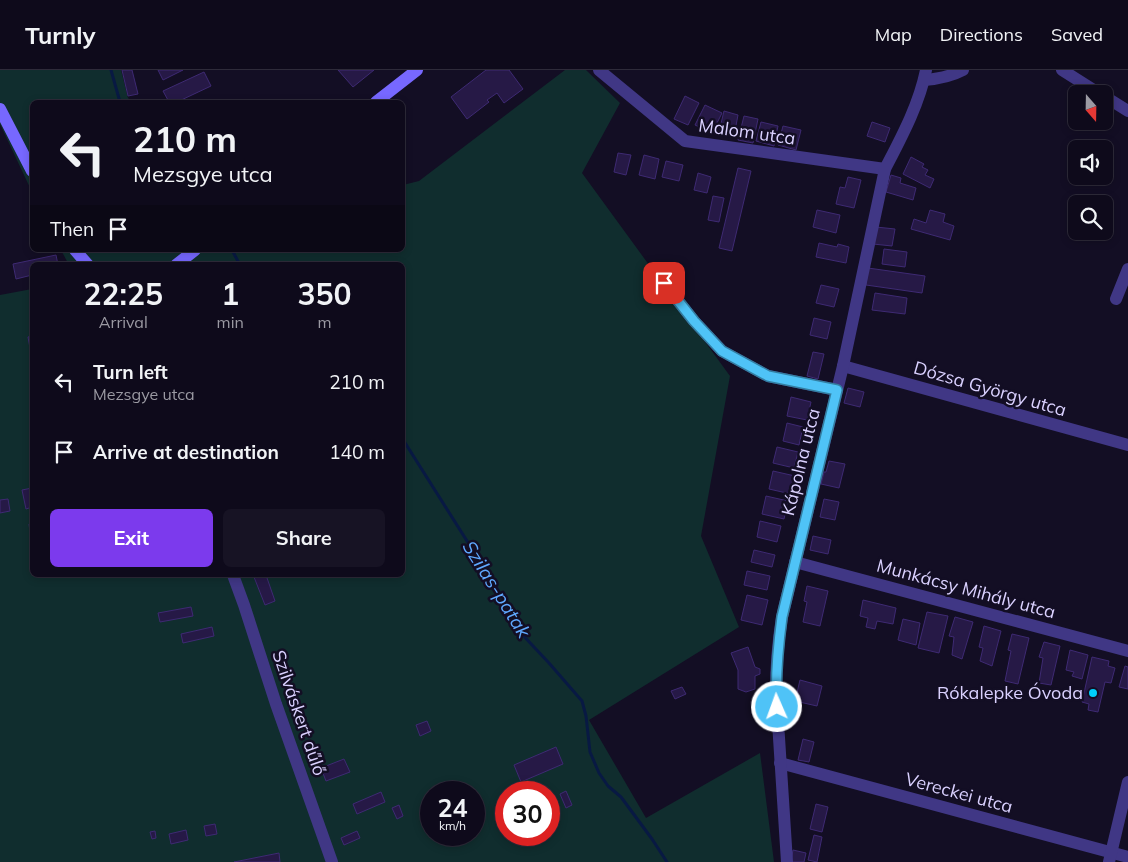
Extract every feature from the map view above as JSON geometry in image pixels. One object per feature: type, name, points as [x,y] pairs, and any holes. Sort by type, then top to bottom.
[{"type":"main road","points":[[379,100],[417,70]]},
{"type":"main road","points":[[0,109],[30,167]]},
{"type":"main road","points":[[77,252],[85,262]]},
{"type":"main road","points":[[180,262],[192,252]]},
{"type":"street","name":"Malom utca","points":[[599,70],[685,141],[885,169]]},
{"type":"street","points":[[925,75],[940,79],[963,70]]},
{"type":"street","points":[[1062,70],[1086,85]]},
{"type":"street","name":"Kápolna utca","points":[[788,862],[776,699],[776,670],[782,617],[843,366],[885,169],[912,112],[925,75]]},
{"type":"street","points":[[1113,102],[1128,111]]},
{"type":"street","points":[[1116,299],[1128,270]]},
{"type":"street","points":[[664,283],[694,321],[722,351],[768,376],[837,390]]},
{"type":"street","name":"Dózsa György utca","points":[[843,366],[1128,445]]},
{"type":"street","name":"Munkácsy Mihály utca","points":[[795,562],[1128,651]]},
{"type":"street","name":"Szilváskert dűlő","points":[[234,577],[332,862]]},
{"type":"street","name":"Vereckei utca","points":[[780,764],[1110,857],[1128,857]]},
{"type":"street","points":[[1110,857],[1128,782]]},
{"type":"green space","points":[[0,70],[121,70],[130,100],[30,100],[30,188],[0,124]]},
{"type":"green space","points":[[565,70],[586,70],[620,103],[582,173],[730,376],[701,536],[739,627],[589,720],[646,818],[760,753],[774,862],[0,862],[0,295],[30,289],[30,577],[405,577],[405,262],[67,262],[62,252],[405,252],[405,184],[419,181]]},
{"type":"building","points":[[122,70],[132,70],[138,94],[128,96]]},
{"type":"building","points":[[158,70],[183,70],[163,80]]},
{"type":"building","points":[[338,70],[374,70],[353,87]]},
{"type":"building","points":[[486,70],[509,70],[523,89],[504,103],[497,93],[487,100],[489,102],[467,119],[451,97]]},
{"type":"building","points":[[204,72],[211,86],[181,100],[168,100],[163,91]]},
{"type":"building","points":[[685,96],[699,103],[688,125],[674,119]]},
{"type":"building","points":[[705,105],[722,113],[712,133],[695,125]]},
{"type":"building","points":[[724,111],[738,115],[734,136],[719,132]]},
{"type":"building","points":[[744,116],[758,119],[753,143],[738,140]]},
{"type":"building","points":[[761,122],[778,126],[774,146],[756,141]]},
{"type":"building","points":[[872,122],[890,128],[885,142],[867,136]]},
{"type":"building","points":[[783,126],[801,130],[796,150],[778,145]]},
{"type":"building","points":[[618,153],[631,155],[626,175],[614,172]]},
{"type":"building","points":[[644,155],[659,159],[655,179],[639,175]]},
{"type":"building","points":[[911,157],[924,164],[922,167],[928,170],[925,175],[934,179],[930,188],[903,174]]},
{"type":"building","points":[[666,161],[683,165],[679,181],[662,177]]},
{"type":"building","points":[[738,168],[751,171],[732,251],[719,248]]},
{"type":"building","points":[[698,173],[711,177],[707,193],[694,190]]},
{"type":"building","points":[[891,175],[901,178],[900,183],[916,188],[913,200],[886,192]]},
{"type":"building","points":[[848,177],[861,180],[854,208],[836,204],[840,187],[845,188]]},
{"type":"building","points":[[713,196],[724,198],[719,222],[708,220]]},
{"type":"building","points":[[817,210],[840,215],[836,233],[813,227]]},
{"type":"building","points":[[930,210],[945,214],[943,222],[954,226],[950,240],[911,229],[914,219],[926,223]]},
{"type":"building","points":[[876,227],[895,229],[892,246],[873,244]]},
{"type":"building","points":[[819,243],[837,247],[838,244],[849,247],[846,263],[816,257]]},
{"type":"building","points":[[884,249],[907,252],[905,267],[882,264]]},
{"type":"building","points":[[56,255],[57,262],[30,262],[30,276],[16,279],[13,264]]},
{"type":"building","points":[[868,268],[925,276],[922,293],[866,285]]},
{"type":"building","points":[[821,285],[839,289],[834,307],[816,303]]},
{"type":"building","points":[[875,293],[907,298],[905,314],[872,310]]},
{"type":"building","points":[[814,318],[831,322],[827,339],[810,335]]},
{"type":"building","points":[[813,352],[824,354],[818,379],[807,376]]},
{"type":"building","points":[[848,388],[864,392],[860,407],[844,403]]},
{"type":"building","points":[[791,397],[811,402],[807,420],[787,416]]},
{"type":"building","points":[[787,423],[803,427],[799,445],[783,441]]},
{"type":"building","points":[[777,447],[798,452],[794,468],[773,463]]},
{"type":"building","points":[[829,461],[845,464],[839,488],[821,484]]},
{"type":"building","points":[[773,471],[795,476],[791,494],[769,489]]},
{"type":"building","points":[[30,488],[30,508],[26,509],[22,490]]},
{"type":"building","points":[[766,496],[788,501],[784,519],[762,514]]},
{"type":"building","points":[[8,499],[10,511],[0,513],[0,500]]},
{"type":"building","points":[[824,499],[839,502],[835,520],[820,517]]},
{"type":"building","points":[[760,521],[781,526],[777,542],[757,537]]},
{"type":"building","points":[[813,536],[831,540],[828,554],[810,550]]},
{"type":"building","points":[[754,550],[775,555],[772,567],[751,562]]},
{"type":"building","points":[[747,571],[770,576],[767,590],[744,585]]},
{"type":"building","points":[[254,577],[267,577],[275,601],[265,605]]},
{"type":"building","points":[[807,586],[828,591],[820,626],[803,622],[807,602],[804,601]]},
{"type":"building","points":[[747,595],[768,600],[762,625],[741,620]]},
{"type":"building","points":[[863,600],[896,608],[893,624],[877,621],[875,629],[866,627],[868,618],[860,616]]},
{"type":"building","points":[[191,607],[193,616],[160,622],[158,613]]},
{"type":"building","points":[[927,612],[948,616],[939,653],[918,648]]},
{"type":"building","points":[[955,617],[973,622],[962,659],[952,655],[954,637],[949,636]]},
{"type":"building","points":[[903,619],[920,623],[916,645],[898,640]]},
{"type":"building","points":[[984,626],[1001,631],[992,666],[980,661],[983,648],[979,647]]},
{"type":"building","points":[[212,627],[214,636],[183,643],[181,634]]},
{"type":"building","points":[[1012,634],[1029,638],[1018,684],[1005,681],[1011,651],[1008,650]]},
{"type":"building","points":[[1044,642],[1060,646],[1051,685],[1039,683],[1043,658],[1039,657]]},
{"type":"building","points":[[748,647],[755,667],[760,669],[760,674],[755,676],[755,689],[746,692],[738,689],[738,670],[731,653]]},
{"type":"building","points":[[1070,650],[1088,655],[1082,679],[1072,676],[1074,672],[1066,670]]},
{"type":"building","name":"Rókalepke Óvoda","points":[[1092,657],[1109,661],[1108,666],[1115,668],[1111,683],[1105,682],[1098,712],[1088,710],[1089,704],[1082,702]]},
{"type":"building","points":[[1125,666],[1128,667],[1128,689],[1119,687]]},
{"type":"building","points":[[800,680],[822,686],[817,706],[795,701]]},
{"type":"building","points":[[682,687],[686,694],[675,699],[671,691]]},
{"type":"building","points":[[427,721],[431,731],[420,736],[416,725]]},
{"type":"building","points":[[803,739],[814,742],[809,762],[798,760]]},
{"type":"building","points":[[556,747],[563,764],[523,781],[521,781],[514,765]]},
{"type":"building","points":[[344,759],[350,772],[326,781],[321,768]]},
{"type":"building","points":[[566,791],[572,805],[566,808],[560,794]]},
{"type":"building","points":[[381,792],[385,802],[357,814],[353,804]]},
{"type":"building","points":[[816,804],[828,807],[822,832],[810,829]]},
{"type":"building","points":[[399,805],[403,816],[397,819],[392,808]]},
{"type":"building","points":[[215,824],[217,834],[206,836],[204,826]]},
{"type":"building","points":[[186,830],[188,840],[171,844],[169,834]]},
{"type":"building","points":[[155,831],[156,838],[152,839],[150,832]]},
{"type":"building","points":[[357,831],[360,838],[344,845],[341,838]]},
{"type":"building","points":[[814,835],[822,837],[817,862],[808,860]]},
{"type":"building","points":[[793,850],[806,853],[804,862],[791,862]]},
{"type":"building","points":[[279,853],[280,862],[234,862]]},
{"type":"waterway","name":"Szilas-patak","points":[[111,70],[119,100]]},
{"type":"waterway","name":"Szilas-patak","points":[[233,252],[238,262]]},
{"type":"waterway","name":"Szilas-patak","points":[[405,443],[503,598],[518,630],[582,701],[586,716],[590,752],[599,773],[608,786],[621,797],[667,862]]},
{"type":"place","name":"Rókalepke Óvoda","points":[[1093,693]]},
{"type":"route","points":[[664,283],[694,321],[722,351],[768,376],[837,390],[782,617],[776,670],[777,707]]}]
